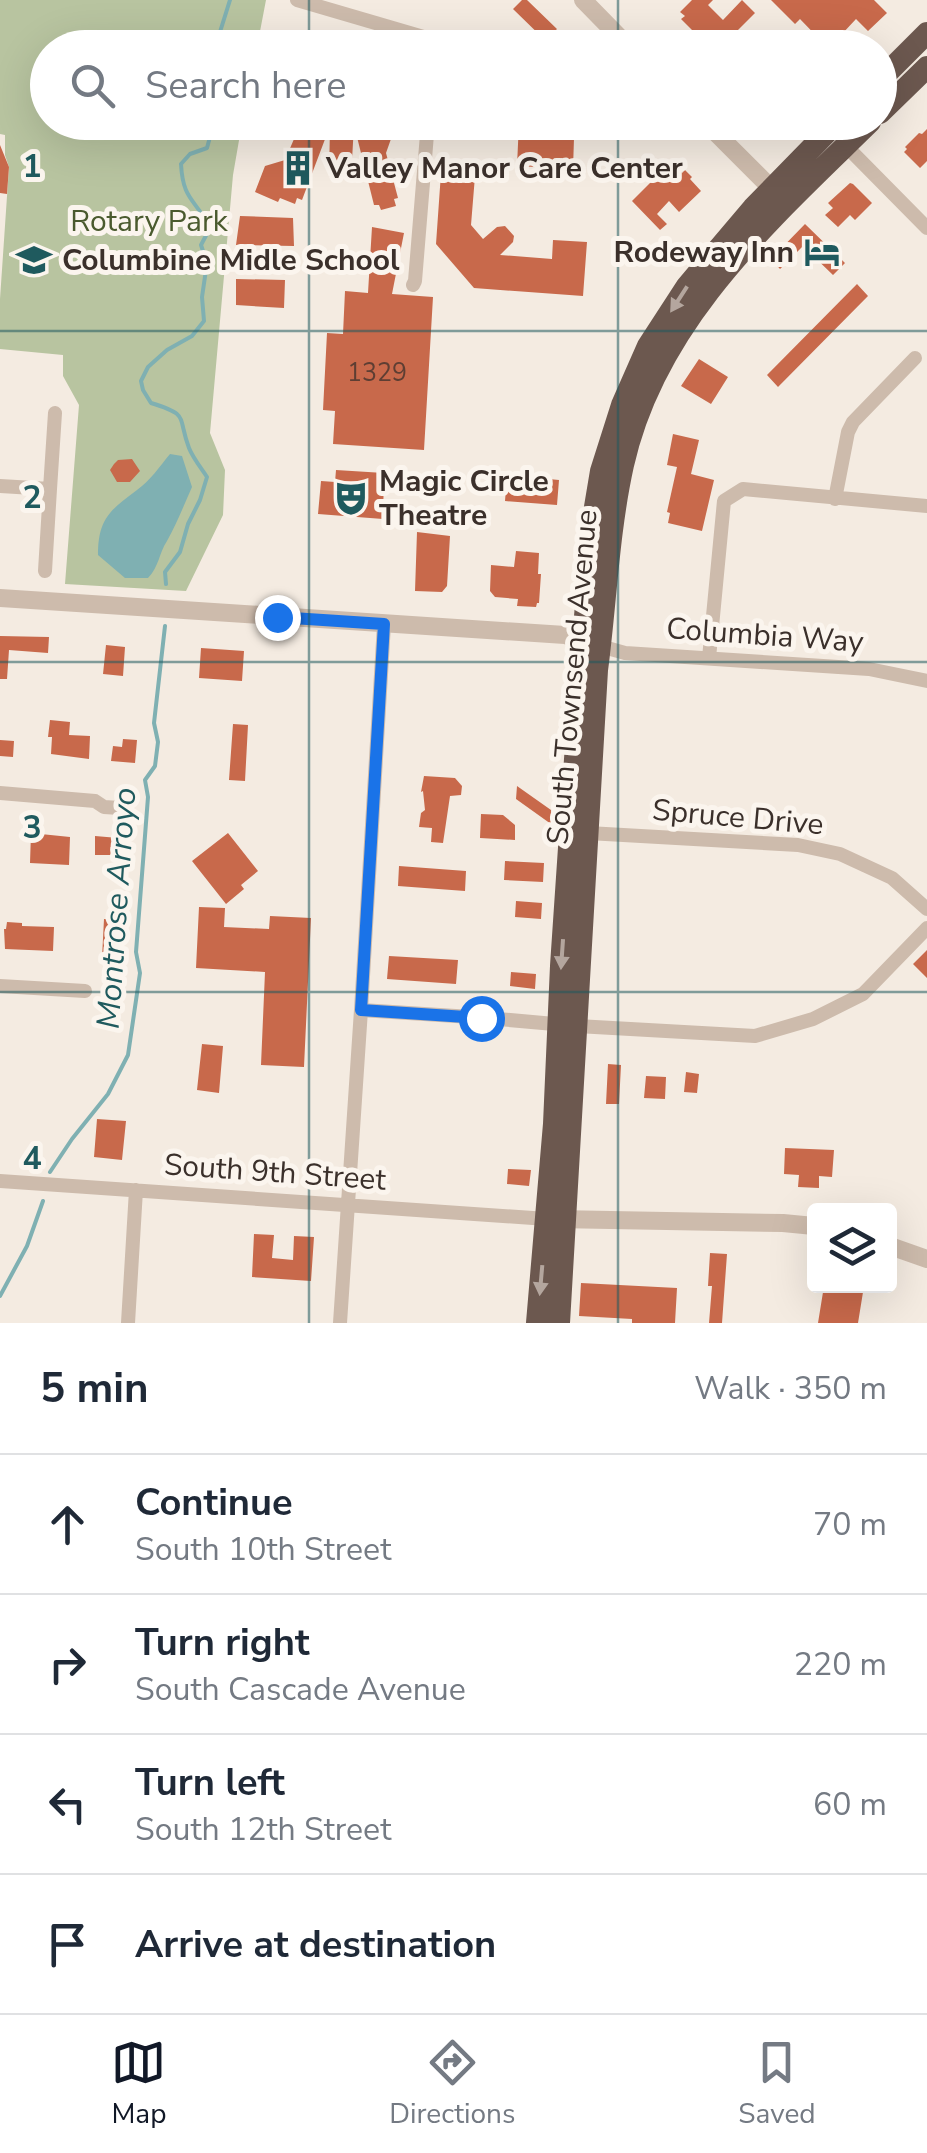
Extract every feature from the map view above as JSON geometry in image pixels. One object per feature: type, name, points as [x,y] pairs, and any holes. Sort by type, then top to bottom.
[{"type":"highway","points":[[897,63],[927,33]]},
{"type":"highway","points":[[897,96],[927,67]]},
{"type":"highway","name":"South Townsend Avenue","points":[[560,1323],[556,1220],[591,644],[608,582],[618,488],[645,396],[679,334],[823,140]]},
{"type":"highway","name":"South Townsend Avenue","points":[[779,196],[852,140]]},
{"type":"highway","name":"South Townsend Avenue","points":[[567,1025],[588,833],[591,644]]},
{"type":"highway","name":"South Townsend Avenue","points":[[538,1323],[556,1220]]},
{"type":"street","points":[[297,0],[393,30]]},
{"type":"street","points":[[583,0],[612,30]]},
{"type":"street","points":[[413,285],[427,140]]},
{"type":"street","points":[[723,140],[779,196]]},
{"type":"street","points":[[846,146],[927,228]]},
{"type":"street","points":[[835,499],[853,422],[915,358]]},
{"type":"street","points":[[45,571],[56,413]]},
{"type":"street","points":[[0,486],[50,489]]},
{"type":"street","points":[[710,658],[724,501],[744,489],[927,506]]},
{"type":"street","points":[[0,598],[565,636],[591,644]]},
{"type":"street","points":[[340,1323],[384,624]]},
{"type":"street","name":"Columbia Way","points":[[591,644],[624,653],[868,668],[927,680]]},
{"type":"street","points":[[0,792],[94,801],[104,807],[120,808]]},
{"type":"street","name":"Spruce Drive","points":[[588,833],[798,845],[840,854],[892,878],[927,909]]},
{"type":"street","points":[[361,1010],[754,1036],[813,1019],[863,994],[927,928]]},
{"type":"street","points":[[0,986],[85,991]]},
{"type":"street","name":"South 9th Street","points":[[0,1181],[556,1220]]},
{"type":"street","points":[[128,1323],[136,1190]]},
{"type":"street","points":[[556,1220],[807,1225]]},
{"type":"street","points":[[897,1248],[927,1259]]},
{"type":"green space","name":"Rotary Park","points":[[0,0],[266,0],[260,30],[30,30],[30,140],[239,140],[210,433],[225,470],[223,515],[186,591],[65,584],[79,405],[63,376],[63,355],[0,349],[9,167],[5,135],[0,134]]},
{"type":"water","points":[[170,454],[182,456],[192,487],[152,574],[148,578],[125,578],[98,555],[100,532],[113,510],[146,482]]},
{"type":"building","points":[[527,0],[557,29],[535,30],[513,9]]},
{"type":"building","points":[[692,0],[713,0],[708,5],[723,20],[742,0],[755,13],[738,30],[692,30],[681,19],[685,16],[680,12]]},
{"type":"building","points":[[771,0],[874,0],[887,13],[869,30],[856,19],[846,30],[811,30],[800,19],[795,24]]},
{"type":"building","points":[[927,129],[927,161],[920,168],[904,152]]},
{"type":"building","name":"Valley Manor Care Center","points":[[294,140],[325,140],[302,200],[297,198],[295,204],[255,192],[265,166],[285,160]]},
{"type":"building","name":"Valley Manor Care Center","points":[[330,140],[353,140],[351,178],[329,177]]},
{"type":"building","name":"Valley Manor Care Center","points":[[358,140],[391,140],[386,153],[398,198],[394,199],[396,206],[381,210],[374,205]]},
{"type":"building","points":[[518,140],[574,140],[573,169],[517,166]]},
{"type":"building","points":[[0,145],[9,167],[7,194],[0,193]]},
{"type":"building","points":[[671,162],[682,173],[685,170],[701,191],[679,212],[669,201],[657,214],[667,224],[660,230],[632,201]]},
{"type":"building","points":[[455,168],[468,169],[468,176],[475,176],[471,225],[483,239],[497,227],[505,226],[514,236],[500,255],[552,259],[553,240],[587,242],[583,296],[474,288],[436,244],[441,173],[455,174]]},
{"type":"building","points":[[850,183],[872,203],[855,220],[850,215],[838,227],[825,215],[833,208],[828,203]]},
{"type":"building","points":[[240,216],[293,218],[294,246],[236,245]]},
{"type":"building","name":"Rodeway Inn","points":[[805,224],[845,263],[833,275],[803,246],[780,269],[771,259]]},
{"type":"building","points":[[372,227],[404,233],[392,294],[433,297],[424,450],[333,444],[335,411],[323,410],[327,333],[343,334],[345,291],[368,293]]},
{"type":"building","points":[[236,279],[285,280],[284,308],[236,305]]},
{"type":"building","points":[[857,284],[868,296],[778,387],[767,375]]},
{"type":"building","points":[[699,359],[728,377],[711,404],[681,386]]},
{"type":"building","points":[[673,434],[699,440],[691,474],[714,480],[702,531],[668,523],[677,467],[667,465]]},
{"type":"building","points":[[132,459],[140,471],[130,482],[117,482],[110,470],[118,460]]},
{"type":"building","name":"Magic Circle Theatre","points":[[336,470],[384,473],[383,519],[318,514],[321,481],[335,482]]},
{"type":"building","points":[[507,475],[559,480],[557,505],[505,501]]},
{"type":"building","points":[[417,532],[450,536],[447,586],[442,592],[415,591]]},
{"type":"building","points":[[516,551],[539,553],[541,574],[536,607],[517,606],[518,599],[495,597],[490,591],[491,565],[514,567]]},
{"type":"building","points":[[0,636],[49,637],[48,653],[9,650],[7,679],[0,679]]},
{"type":"building","points":[[106,645],[125,647],[123,676],[103,674]]},
{"type":"building","points":[[201,648],[244,651],[242,681],[199,678]]},
{"type":"building","points":[[50,720],[70,722],[69,735],[90,736],[89,759],[51,754]]},
{"type":"building","points":[[233,724],[248,725],[245,781],[229,780]]},
{"type":"building","points":[[123,739],[137,740],[135,763],[111,761],[113,746],[122,747]]},
{"type":"building","points":[[0,740],[14,741],[13,757],[0,756]]},
{"type":"building","points":[[424,776],[455,778],[462,786],[461,795],[450,796],[443,843],[431,842],[432,828],[419,827],[425,810],[421,792]]},
{"type":"building","points":[[517,786],[551,810],[551,824],[516,799]]},
{"type":"building","points":[[481,814],[503,815],[515,825],[515,840],[480,838]]},
{"type":"building","points":[[31,833],[70,837],[69,865],[30,863]]},
{"type":"building","points":[[228,833],[258,871],[226,904],[192,861]]},
{"type":"building","points":[[95,836],[130,839],[129,863],[114,862],[113,855],[95,855]]},
{"type":"building","points":[[505,861],[544,863],[543,882],[504,880]]},
{"type":"building","points":[[399,866],[466,871],[465,891],[398,886]]},
{"type":"building","points":[[516,901],[542,903],[541,919],[515,917]]},
{"type":"building","points":[[199,907],[225,908],[224,927],[269,929],[270,916],[311,918],[304,1067],[261,1065],[265,972],[196,968]]},
{"type":"building","points":[[104,919],[119,920],[116,959],[102,958]]},
{"type":"building","points":[[7,922],[54,927],[53,951],[5,949]]},
{"type":"building","points":[[927,950],[927,978],[913,964]]},
{"type":"building","points":[[389,956],[458,960],[456,984],[387,979]]},
{"type":"building","points":[[511,972],[536,974],[535,989],[510,986]]},
{"type":"building","points":[[202,1044],[223,1046],[219,1093],[197,1090]]},
{"type":"building","points":[[608,1064],[621,1065],[619,1104],[606,1104]]},
{"type":"building","points":[[686,1072],[699,1074],[697,1093],[684,1092]]},
{"type":"building","points":[[646,1076],[666,1077],[665,1099],[644,1098]]},
{"type":"building","points":[[97,1119],[126,1121],[122,1160],[94,1157]]},
{"type":"building","points":[[785,1148],[834,1150],[832,1177],[819,1176],[819,1188],[798,1187],[799,1175],[784,1174]]},
{"type":"building","points":[[508,1169],[531,1170],[529,1186],[507,1184]]},
{"type":"building","points":[[254,1234],[274,1235],[272,1258],[293,1260],[294,1236],[314,1237],[311,1281],[252,1277]]},
{"type":"building","points":[[710,1253],[727,1254],[722,1323],[709,1323]]},
{"type":"building","points":[[581,1283],[677,1288],[675,1323],[632,1323],[632,1319],[579,1316]]},
{"type":"building","points":[[823,1293],[863,1293],[858,1323],[818,1323]]},
{"type":"waterway","name":"Montrose Arroyo","points":[[221,30],[230,0]]},
{"type":"waterway","name":"Montrose Arroyo","points":[[166,584],[165,572],[180,552],[207,477],[191,452],[180,418],[151,403],[141,381],[148,367],[192,336],[204,321],[202,297],[207,263],[201,245],[210,228],[187,193],[181,164],[190,154],[207,148],[209,140]]},
{"type":"waterway","name":"Montrose Arroyo","points":[[50,1172],[108,1094],[128,1055],[140,973],[136,952],[148,797],[145,780],[155,766],[158,742],[154,723],[165,626]]},
{"type":"waterway","name":"Montrose Arroyo","points":[[0,1296],[27,1246],[43,1201]]},
{"type":"place","name":"Valley Manor Care Center","points":[[298,168]]},
{"type":"place","name":"Rodeway Inn","points":[[822,252]]},
{"type":"place","name":"Columbine Midle School","points":[[34,260]]},
{"type":"place","name":"Magic Circle Theatre","points":[[351,498]]},
{"type":"route","points":[[277,617],[384,624],[361,1010],[481,1018]]}]
